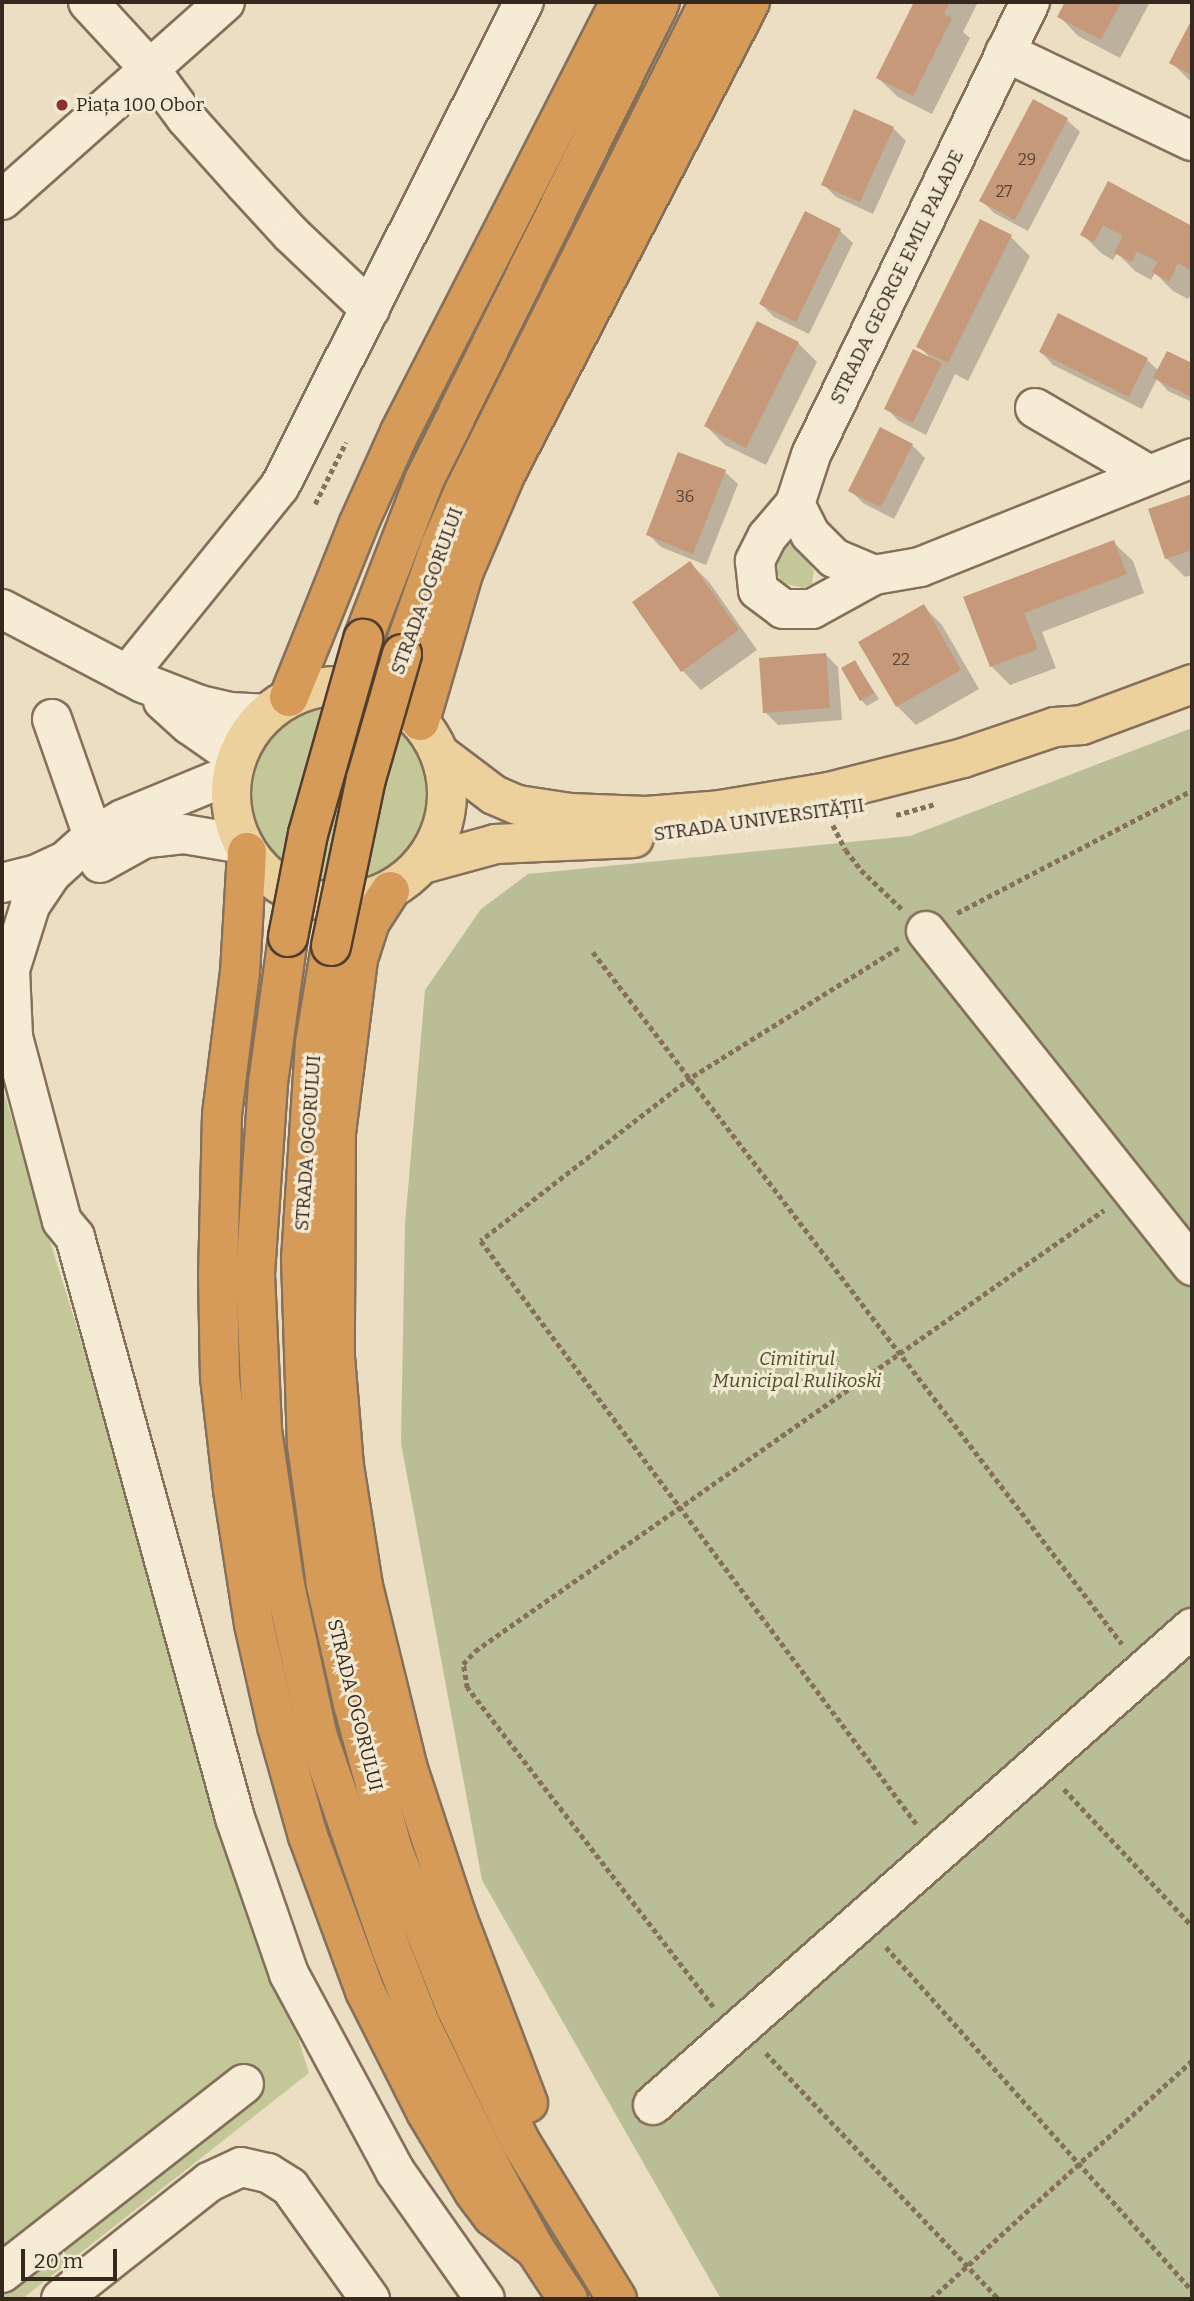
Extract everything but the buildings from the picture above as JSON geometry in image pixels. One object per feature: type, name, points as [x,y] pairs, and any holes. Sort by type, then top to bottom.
[{"type":"highway","points":[[277,706],[400,432],[621,2]]},
{"type":"highway","name":"STRADA OGORULUI","points":[[568,2299],[535,2249],[489,2164],[420,2023],[391,1949],[318,1737],[285,1585],[262,1430],[255,1274],[268,1083],[288,937],[308,834],[363,639],[424,481],[660,2]]},
{"type":"highway","name":"STRADA OGORULUI","points":[[617,2299],[521,2143],[456,2008],[393,1850],[353,1704],[326,1585],[307,1445],[301,1257],[315,1043],[331,946],[366,779],[402,654],[435,557],[464,491],[709,2]]},
{"type":"highway","points":[[420,721],[464,571],[506,473],[750,2]]},
{"type":"highway","points":[[245,848],[240,972],[222,1115],[218,1274],[220,1377],[233,1490],[254,1624],[277,1726],[308,1836],[365,1992],[426,2112],[474,2192],[493,2217],[535,2249]]},
{"type":"highway","points":[[390,891],[370,922],[358,959],[336,1134],[335,1357],[344,1466],[363,1586],[408,1769],[457,1917],[547,2148],[571,2224]]},
{"type":"main road","name":"STRADA UNIVERSITĂȚII","points":[[440,755],[494,795],[518,805],[570,813],[646,816],[720,810],[814,796],[963,758],[1055,727],[1082,725],[1192,684]]},
{"type":"main road","points":[[344,685],[372,690],[398,703],[420,721],[440,755],[448,783],[447,812],[438,840],[423,864],[390,891],[365,900],[338,903],[311,899],[286,889],[264,873],[245,848],[234,821],[230,798],[235,766],[248,734],[277,706],[316,688],[344,685]]},
{"type":"main road","name":"STRADA UNIVERSITĂȚII","points":[[423,864],[496,844],[642,838],[831,813],[965,780],[1058,744],[1082,725]]},
{"type":"street","points":[[89,2],[187,118],[291,234],[370,310]]},
{"type":"street","points":[[135,679],[281,486],[524,2]]},
{"type":"street","name":"STRADA GEORGE EMIL PALADE","points":[[1030,2],[811,455],[795,504],[767,537],[755,561],[758,590],[783,609],[812,609],[874,575],[920,567],[1192,458]]},
{"type":"street","points":[[2,200],[155,77],[201,9]]},
{"type":"street","points":[[1006,52],[1192,141]]},
{"type":"street","points":[[1035,408],[1148,474]]},
{"type":"street","points":[[795,504],[810,534],[835,558],[874,575]]},
{"type":"street","points":[[2,609],[135,679],[200,705],[230,712],[277,706]]},
{"type":"street","points":[[75,1237],[79,1216],[47,1101],[33,1009],[37,957],[66,878],[93,836],[235,766],[135,679]]},
{"type":"street","points":[[52,719],[93,836]]},
{"type":"street","points":[[245,848],[184,834],[143,839],[97,865],[11,899],[7,947],[13,1037],[62,1221],[75,1237],[235,1818],[289,1974],[395,2171],[485,2299]]},
{"type":"street","points":[[926,931],[1192,1266]]},
{"type":"street","points":[[653,2105],[1192,1628]]},
{"type":"street","points":[[2,2273],[244,2084]]},
{"type":"street","points":[[61,2299],[209,2182],[241,2167],[268,2173],[290,2187],[370,2299]]},
{"type":"path","points":[[281,486],[358,525]]},
{"type":"path","points":[[938,1853],[481,1241],[691,1078],[926,931],[1192,790]]},
{"type":"path","points":[[834,828],[861,870],[926,931]]},
{"type":"path","points":[[593,952],[1143,1672]]},
{"type":"path","points":[[999,2299],[738,2030],[467,1688],[463,1664],[475,1651],[1131,1191]]},
{"type":"path","points":[[1040,1763],[1192,1926]]},
{"type":"path","points":[[862,1921],[1192,2291]]},
{"type":"path","points":[[931,2299],[1192,2061]]},
{"type":"green space","points":[[792,540],[814,571],[812,584],[803,588],[782,583],[777,573],[775,560]]},
{"type":"green space","points":[[339,700],[375,707],[405,727],[425,757],[432,793],[425,829],[405,859],[375,879],[339,886],[303,879],[273,859],[253,829],[246,793],[253,757],[273,727],[303,707]]},
{"type":"green space","name":"Cimitirul Municipal Rulikoski","points":[[1192,728],[1192,2299],[721,2299],[482,1880],[401,1443],[405,1224],[425,990],[481,909],[528,874],[910,836]]},
{"type":"green space","points":[[2,1087],[309,2073],[22,2299],[2,2299]]},
{"type":"place","name":"Piața 100 Obor","points":[[62,105]]}]
